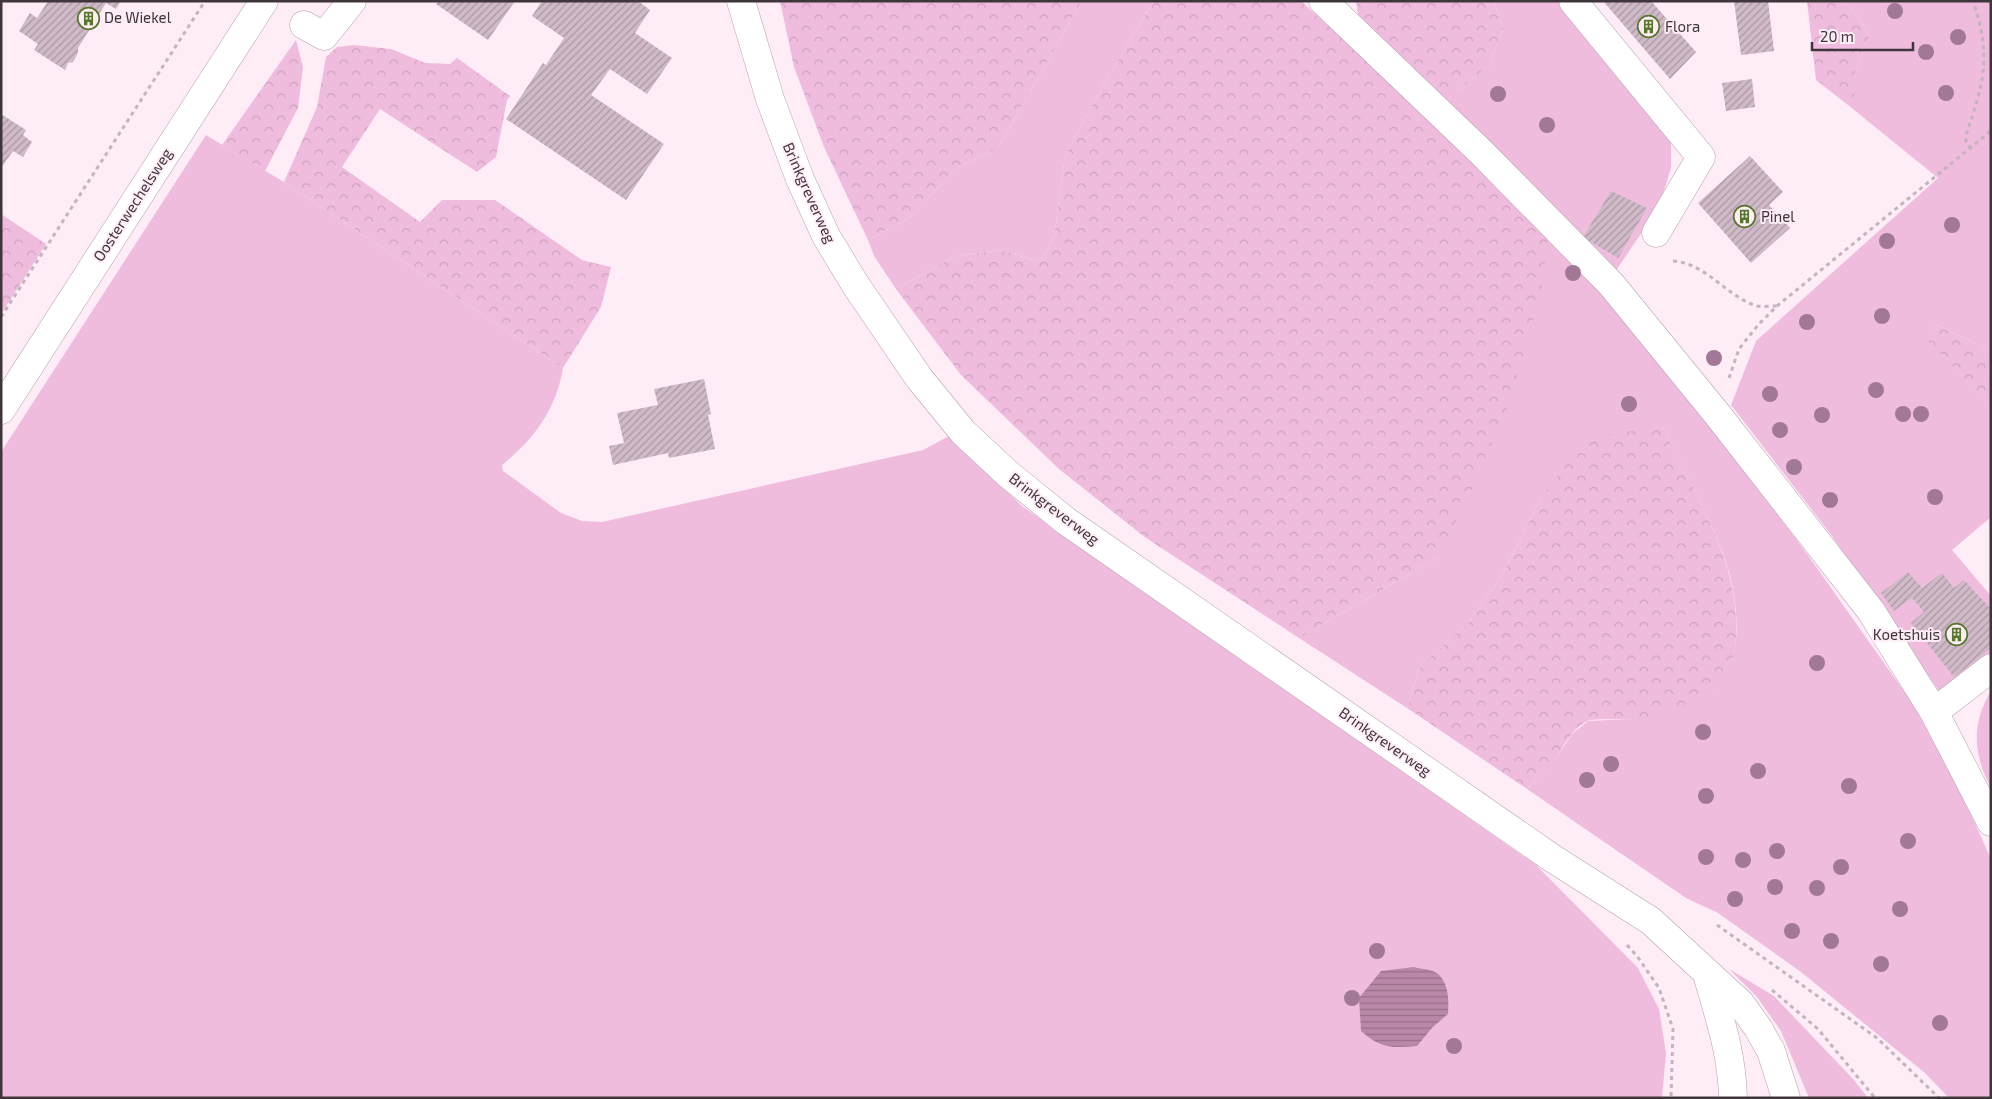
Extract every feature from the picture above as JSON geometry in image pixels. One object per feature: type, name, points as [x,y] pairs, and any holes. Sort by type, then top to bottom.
[{"type":"street","name":"Oosterwechelsweg","points":[[1,410],[264,1]]},
{"type":"street","points":[[304,25],[324,36],[352,1]]},
{"type":"street","name":"Brinkgreverweg","points":[[741,1],[770,99],[800,179],[826,236],[855,284],[919,378],[963,432],[1008,474],[1066,521],[1552,858],[1651,921],[1741,1004],[1771,1051],[1786,1098]]},
{"type":"street","points":[[1573,1],[1702,157],[1656,233]]},
{"type":"street","points":[[1333,6],[1611,284],[1717,414],[1871,611],[1934,712],[1990,818]]},
{"type":"street","points":[[1934,712],[1991,668]]},
{"type":"street","points":[[1707,972],[1726,1040],[1732,1071],[1733,1098]]},
{"type":"path","points":[[1,317],[205,1]]},
{"type":"path","points":[[1974,1],[1984,22],[1988,42]]},
{"type":"path","points":[[1989,50],[1989,60]]},
{"type":"path","points":[[1970,149],[1966,142],[1966,135],[1989,69]]},
{"type":"path","points":[[1717,414],[1739,349],[1758,325],[1777,306],[1991,131]]},
{"type":"path","points":[[1667,261],[1676,260],[1690,265],[1758,306],[1777,306]]},
{"type":"path","points":[[1717,925],[1877,1038],[1939,1098]]},
{"type":"path","points":[[1624,942],[1637,956],[1659,988],[1672,1029],[1671,1098]]},
{"type":"green space","points":[[780,1],[1082,1],[998,148],[958,167],[909,218],[868,240],[824,147],[794,67]]},
{"type":"green space","points":[[1082,1],[1155,1],[1102,88],[1065,156],[1054,237],[1040,262],[1000,250],[956,256],[896,289],[874,256],[868,240],[909,218],[958,167],[998,148]]},
{"type":"green space","points":[[1155,1],[1301,1],[1501,185],[1548,232],[1543,280],[1531,331],[1505,413],[1471,491],[1437,558],[1299,638],[1146,538],[1059,469],[961,375],[896,289],[956,256],[1000,250],[1040,262],[1054,237],[1065,156],[1102,88]]},
{"type":"green space","points":[[1356,1],[1494,1],[1503,29],[1489,65],[1442,104],[1368,34],[1358,14]]},
{"type":"green space","points":[[1494,1],[1562,1],[1656,116],[1671,142],[1671,168],[1659,207],[1615,272],[1442,104],[1489,65],[1503,29]]},
{"type":"green space","points":[[1807,1],[1844,1],[1859,18],[1869,37],[1855,72],[1855,95],[1848,105],[1816,80]]},
{"type":"green space","points":[[1844,1],[1991,1],[1991,351],[1937,325],[1924,336],[1991,406],[1991,517],[1952,550],[1991,596],[1991,656],[1943,697],[1832,536],[1731,405],[1756,341],[1938,178],[1848,105],[1855,95],[1855,72],[1869,37],[1859,18]]},
{"type":"green space","points":[[296,40],[303,67],[298,108],[265,171],[222,145]]},
{"type":"green space","points":[[354,45],[391,49],[425,63],[450,64],[457,58],[510,96],[507,100],[496,157],[477,172],[380,109],[342,167],[420,222],[442,200],[495,200],[582,260],[611,267],[601,307],[563,368],[284,182],[317,107],[326,57],[337,47]]},
{"type":"green space","points":[[206,135],[284,182],[563,368],[555,397],[542,422],[524,445],[502,465],[503,471],[561,513],[582,521],[602,522],[923,450],[949,436],[1022,506],[1536,865],[1638,968],[1659,1009],[1666,1053],[1662,1098],[1,1098],[1,452]],"holes":[[[1436,972],[1443,982],[1446,992],[1448,1014],[1432,1028]]]},
{"type":"green space","points":[[1,214],[46,244],[1,314]]},
{"type":"green space","points":[[1548,232],[1598,286],[1751,479],[1807,554],[1913,704],[1963,797],[1991,859],[1991,1098],[1949,1098],[1925,1073],[1801,972],[1718,913],[1686,898],[1527,789],[1547,771],[1573,733],[1588,721],[1632,719],[1716,689],[1732,663],[1735,647],[1736,613],[1727,566],[1706,513],[1663,428],[1541,498],[1504,572],[1469,622],[1420,666],[1407,708],[1299,638],[1437,558]]},
{"type":"green space","points":[[1937,325],[1991,351],[1991,406],[1923,336]]},
{"type":"green space","points":[[1663,428],[1702,506],[1725,561],[1732,589],[1736,618],[1735,648],[1729,673],[1722,684],[1713,691],[1697,700],[1667,712],[1632,719],[1587,721],[1580,725],[1569,737],[1552,765],[1527,789],[1407,708],[1420,666],[1469,622],[1504,572],[1541,498],[1580,446],[1613,433]]},
{"type":"green space","points":[[1991,691],[1991,788],[1978,751],[1977,727],[1980,715]]},
{"type":"green space","points":[[1729,969],[1774,996],[1854,1080],[1868,1098],[1809,1098],[1781,1031],[1757,997]]},
{"type":"shaded area","points":[[1414,967],[1435,972],[1441,977],[1447,992],[1448,1014],[1432,1028],[1417,1046],[1393,1047],[1381,1044],[1361,1031],[1359,998],[1381,971]]},
{"type":"building","points":[[48,1],[121,1],[116,9],[106,3],[78,48],[78,53],[73,62],[68,63],[65,70],[34,50],[38,44],[19,31],[30,13],[37,18]]},
{"type":"building","points":[[438,1],[515,1],[488,40],[436,4]]},
{"type":"building","points":[[542,1],[638,1],[650,10],[635,33],[672,58],[647,94],[610,69],[591,95],[664,144],[626,200],[506,119],[543,63],[546,65],[564,38],[532,16]]},
{"type":"building","name":"Flora","points":[[1603,1],[1651,1],[1696,52],[1670,79]]},
{"type":"building","points":[[1734,1],[1768,1],[1774,51],[1741,55]]},
{"type":"building","points":[[1752,79],[1755,107],[1726,111],[1722,83]]},
{"type":"building","points":[[1,114],[26,130],[23,135],[32,142],[23,157],[13,151],[1,168]]},
{"type":"building","name":"Pinel","points":[[1750,156],[1783,192],[1769,205],[1790,228],[1751,263],[1698,203]]},
{"type":"building","points":[[1611,191],[1647,208],[1618,258],[1583,237]]},
{"type":"building","points":[[704,379],[711,414],[708,415],[715,449],[669,458],[668,453],[613,465],[609,446],[624,443],[617,413],[658,405],[654,389]]},
{"type":"building","name":"Koetshuis","points":[[1908,572],[1922,588],[1942,573],[1954,588],[1964,580],[1991,609],[1991,648],[1954,677],[1911,623],[1924,612],[1912,598],[1894,611],[1881,593]]},
{"type":"place","name":"De Wiekel","points":[[88,18]]},
{"type":"place","name":"Flora","points":[[1649,27]]},
{"type":"place","name":"Pinel","points":[[1745,217]]},
{"type":"place","name":"Koetshuis","points":[[1956,635]]}]
